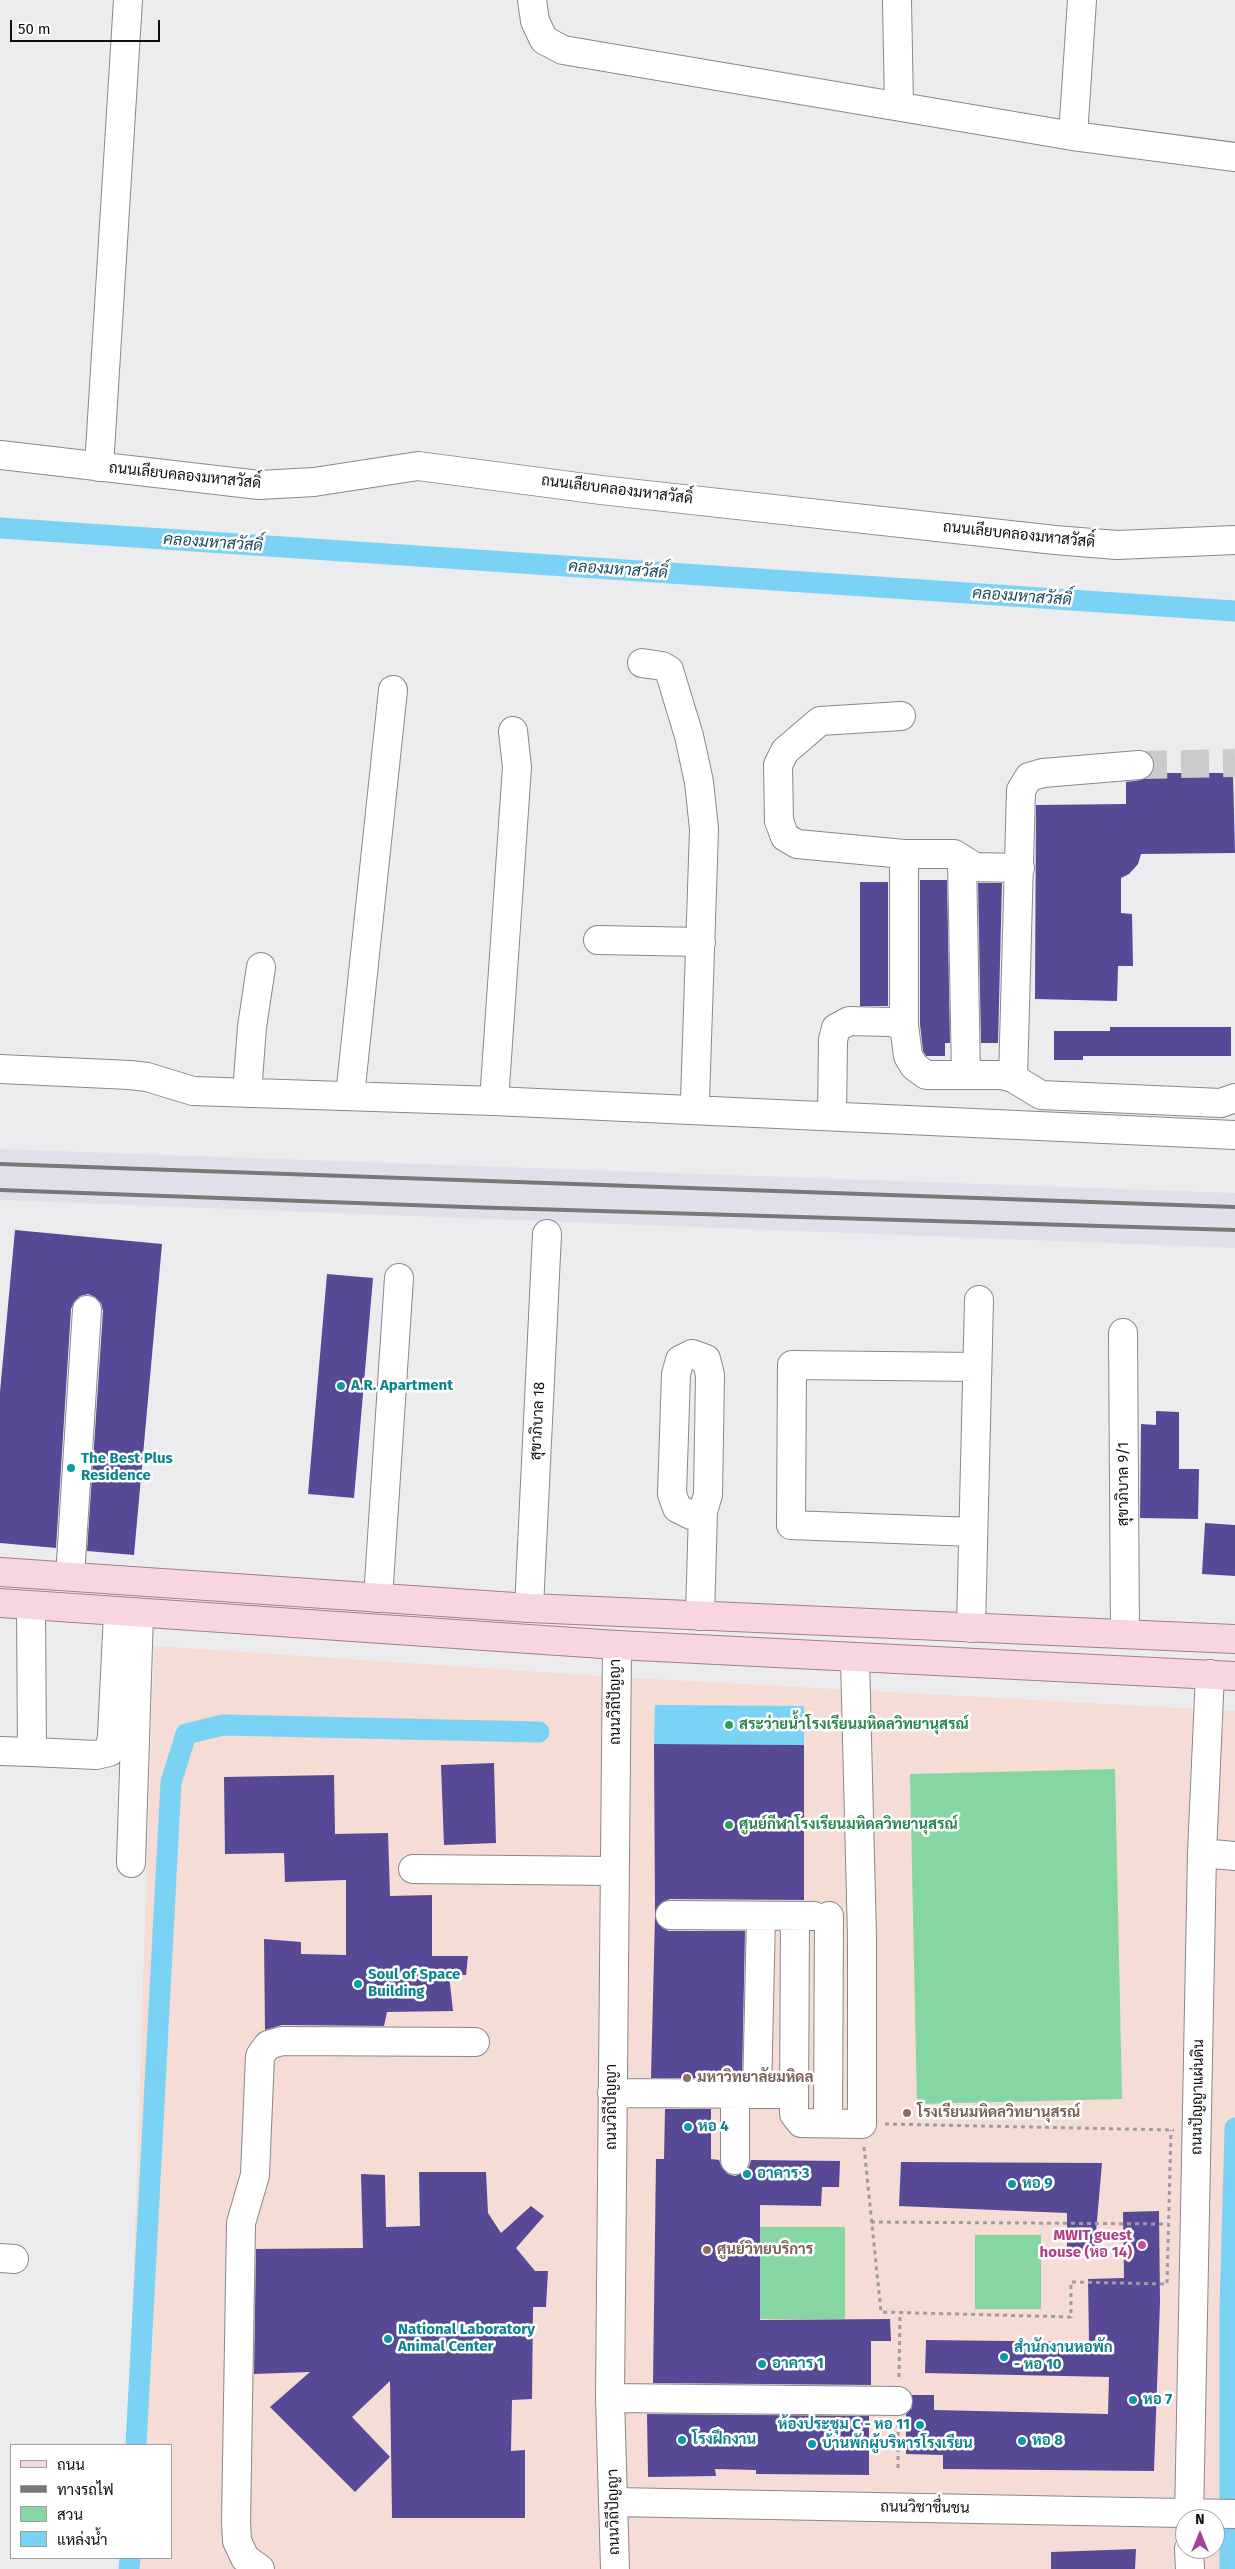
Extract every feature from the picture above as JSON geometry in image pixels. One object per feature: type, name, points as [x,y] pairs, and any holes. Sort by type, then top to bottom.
[{"type":"main road","points":[[0,1572],[529,1608],[1235,1639]]},
{"type":"main road","points":[[0,1603],[617,1645],[1222,1675]]},
{"type":"street","points":[[99,467],[128,0]]},
{"type":"street","points":[[532,0],[535,21],[544,40],[563,50],[1073,136],[1235,157]]},
{"type":"street","points":[[897,0],[900,106]]},
{"type":"street","points":[[1073,136],[1082,0]]},
{"type":"street","name":"ถนนเลียบคลองมหาสวัสดิ์","points":[[0,455],[259,485],[314,482],[418,466],[601,490],[1064,541],[1117,545],[1235,540]]},
{"type":"street","points":[[642,662],[662,666],[669,670],[693,754],[704,829],[695,1100],[697,1110]]},
{"type":"street","points":[[350,1096],[393,690]]},
{"type":"street","points":[[901,716],[820,720],[786,751],[778,765],[779,821],[786,837],[797,844],[904,854],[954,854],[975,868],[1020,868]]},
{"type":"street","points":[[494,1101],[517,767],[513,731]]},
{"type":"street","points":[[1013,1078],[1021,790],[1029,777],[1043,773],[1139,765]]},
{"type":"street","points":[[904,854],[904,1025],[908,1056],[914,1066],[926,1075],[1001,1075],[1013,1078],[1041,1095],[1220,1103],[1235,1098]]},
{"type":"street","points":[[962,861],[966,1075]]},
{"type":"street","points":[[598,940],[701,942]]},
{"type":"street","points":[[247,1093],[252,1027],[261,967]]},
{"type":"street","points":[[832,1116],[833,1040],[836,1028],[849,1021],[890,1022],[904,1025]]},
{"type":"street","points":[[0,1070],[130,1075],[147,1077],[192,1091],[494,1101],[1235,1135]]},
{"type":"street","name":"สุขาภิบาล 18","points":[[529,1608],[547,1234]]},
{"type":"street","points":[[378,1598],[399,1278]]},
{"type":"street","points":[[971,1628],[979,1300]]},
{"type":"street","points":[[70,1576],[87,1310]]},
{"type":"street","name":"สุขาภิบาล 9/1","points":[[1124,1333],[1125,1634]]},
{"type":"street","points":[[973,1532],[791,1525],[792,1365],[977,1367]]},
{"type":"street","points":[[691,1615],[694,1512]]},
{"type":"street","points":[[31,1606],[32,1752]]},
{"type":"street","points":[[0,1751],[96,1755],[109,1752],[129,1613]]},
{"type":"street","points":[[129,1613],[131,1863]]},
{"type":"street","name":"ถนนวิถีปัญญา","points":[[616,2569],[610,2398],[617,1645]]},
{"type":"street","points":[[795,1916],[794,2114],[801,2123],[862,2124],[855,1658]]},
{"type":"street","name":"ถนนปัญญาแผ่นดิน","points":[[1189,2509],[1184,2130],[1202,1853],[1222,1675]]},
{"type":"street","points":[[1202,1853],[1235,1856]]},
{"type":"street","points":[[413,1869],[614,1871]]},
{"type":"street","points":[[670,1915],[860,1915]]},
{"type":"street","points":[[735,2160],[746,2094],[761,1916]]},
{"type":"street","points":[[828,2123],[829,1916]]},
{"type":"street","points":[[260,2569],[245,2558],[237,2541],[236,2522],[241,2223],[255,2175],[260,2056],[268,2045],[282,2041],[475,2042]]},
{"type":"street","points":[[612,2093],[794,2094]]},
{"type":"street","points":[[610,2398],[898,2402]]},
{"type":"street","name":"ถนนวิชาชื่นชน","points":[[615,2502],[1175,2516]]},
{"type":"path","points":[[862,2124],[1184,2130],[1168,2224],[1167,2284],[1071,2282],[1071,2317],[880,2312],[862,2124]]},
{"type":"path","points":[[871,2222],[1168,2224]]},
{"type":"shaded area","points":[[0,1149],[1235,1193],[1235,1248],[0,1200]]},
{"type":"shaded area","name":"มหาวิทยาลัยมหิดล","points":[[154,1646],[616,1677],[1235,1711],[1235,2569],[124,2569],[124,2559],[172,2559],[172,2444],[128,2444]]},
{"type":"green space","points":[[1115,1769],[1122,2099],[917,2104],[910,1774]]},
{"type":"green space","points":[[760,2227],[845,2227],[845,2319],[760,2319]]},
{"type":"green space","points":[[975,2235],[1041,2235],[1041,2309],[975,2309]]},
{"type":"water","name":"สระว่ายน้ำโรงเรียนมหิดลวิทยานุสรณ์","points":[[655,1705],[804,1706],[804,1745],[654,1744]]},
{"type":"building","points":[[1152,773],[1233,773],[1235,853],[1141,854],[1138,864],[1129,874],[1121,878],[1121,913],[1132,914],[1133,966],[1118,966],[1117,1001],[1035,999],[1036,805],[1126,804],[1126,782],[1141,780]]},
{"type":"building","points":[[920,880],[947,880],[950,1043],[945,1043],[945,1056],[926,1056],[923,1051],[920,1024]]},
{"type":"building","points":[[860,882],[888,882],[888,1006],[860,1006]]},
{"type":"building","points":[[978,883],[1002,883],[998,1043],[981,1043]]},
{"type":"building","points":[[1110,1027],[1231,1027],[1231,1056],[1083,1056],[1083,1060],[1054,1060],[1054,1031],[1110,1031]]},
{"type":"building","name":"The Best Plus Residence","points":[[15,1230],[162,1244],[134,1555],[87,1551],[103,1311],[101,1303],[95,1297],[88,1294],[80,1296],[74,1302],[71,1309],[56,1548],[0,1543],[0,1392]]},
{"type":"building","name":"A.R. Apartment","points":[[327,1274],[373,1278],[354,1498],[308,1494]]},
{"type":"building","points":[[1156,1411],[1179,1412],[1179,1469],[1199,1469],[1198,1519],[1140,1518],[1141,1424],[1156,1425]]},
{"type":"building","points":[[1205,1523],[1235,1525],[1235,1576],[1202,1574]]},
{"type":"building","name":"ศูนย์กีฬาโรงเรียนมหิดลวิทยานุสรณ์","points":[[654,1744],[804,1745],[804,1900],[670,1899],[662,1902],[655,1914]]},
{"type":"building","points":[[494,1763],[496,1843],[444,1845],[441,1765]]},
{"type":"building","points":[[334,1775],[335,1834],[388,1833],[390,1896],[432,1895],[432,1956],[468,1956],[466,1975],[449,1975],[453,2011],[387,2012],[384,2026],[282,2025],[265,2030],[264,1939],[301,1942],[301,1954],[346,1955],[346,1880],[285,1882],[284,1853],[225,1854],[224,1777]]},
{"type":"building","points":[[655,1916],[662,1928],[669,1931],[745,1931],[742,2078],[651,2078]]},
{"type":"building","points":[[665,2109],[711,2109],[711,2159],[719,2160],[722,2168],[728,2174],[735,2176],[743,2173],[749,2167],[751,2160],[840,2161],[839,2187],[822,2187],[821,2206],[760,2205],[760,2320],[890,2319],[891,2341],[871,2341],[871,2385],[653,2383],[656,2159],[664,2159]]},
{"type":"building","name":"หอ 9","points":[[901,2162],[1102,2163],[1094,2255],[1067,2255],[1067,2213],[899,2206]]},
{"type":"building","name":"National Laboratory Animal Center","points":[[419,2172],[486,2172],[488,2213],[501,2233],[531,2206],[544,2216],[516,2248],[535,2271],[548,2271],[546,2307],[533,2307],[532,2399],[512,2400],[511,2451],[525,2450],[525,2518],[392,2518],[390,2381],[352,2417],[390,2457],[355,2492],[270,2407],[310,2372],[254,2374],[256,2249],[363,2248],[361,2174],[385,2175],[386,2227],[420,2226]]},
{"type":"building","points":[[1159,2211],[1160,2302],[1154,2471],[943,2469],[943,2455],[906,2454],[906,2414],[912,2408],[912,2395],[934,2395],[934,2410],[1108,2414],[1109,2377],[925,2373],[926,2340],[1089,2342],[1088,2279],[1124,2278],[1123,2212]]},
{"type":"building","points":[[647,2414],[869,2416],[869,2475],[756,2474],[756,2470],[715,2469],[716,2476],[648,2477]]},
{"type":"building","points":[[1136,2549],[1135,2569],[1051,2569],[1051,2552]]},
{"type":"waterway","name":"คลองมหาสวัสดิ์","points":[[0,528],[1235,611]]},
{"type":"waterway","points":[[136,2444],[171,1782],[186,1734],[223,1725],[539,1732]]},
{"type":"waterway","points":[[1230,2569],[1230,2309],[1235,2128]]},
{"type":"waterway","points":[[129,2569],[130,2559]]},
{"type":"tunnel","points":[[1139,765],[1235,763]]},
{"type":"railway","points":[[0,1164],[1235,1207]]},
{"type":"railway","points":[[0,1190],[466,1207],[1235,1230]]},
{"type":"place","name":"A.R. Apartment","points":[[341,1386]]},
{"type":"place","name":"The Best Plus Residence","points":[[71,1468]]},
{"type":"place","name":"สระว่ายน้ำโรงเรียนมหิดลวิทยานุสรณ์","points":[[729,1725]]},
{"type":"place","name":"ศูนย์กีฬาโรงเรียนมหิดลวิทยานุสรณ์","points":[[729,1825]]},
{"type":"place","name":"Soul of Space Building","points":[[358,1984]]},
{"type":"place","name":"มหาวิทยาลัยมหิดล","points":[[687,2078]]},
{"type":"place","name":"โรงเรียนมหิดลวิทยานุสรณ์","points":[[907,2113]]},
{"type":"place","name":"หอ 4","points":[[688,2127]]},
{"type":"place","name":"อาคาร 3","points":[[747,2174]]},
{"type":"place","name":"หอ 9","points":[[1012,2184]]},
{"type":"place","name":"MWIT guest house (หอ 14)","points":[[1142,2245]]},
{"type":"place","name":"ศูนย์วิทยบริการ","points":[[707,2250]]},
{"type":"place","name":"National Laboratory Animal Center","points":[[388,2339]]},
{"type":"place","name":"สำนักงานหอพัก - หอ 10","points":[[1004,2357]]},
{"type":"place","name":"อาคาร 1","points":[[762,2364]]},
{"type":"place","name":"หอ 7","points":[[1133,2400]]},
{"type":"place","name":"ห้องประชุม C - หอ 11","points":[[920,2425]]},
{"type":"place","name":"โรงฝึกงาน","points":[[682,2440]]},
{"type":"place","name":"หอ 8","points":[[1022,2441]]},
{"type":"place","name":"บ้านพักผู้บริหารโรงเรียน","points":[[812,2444]]}]
